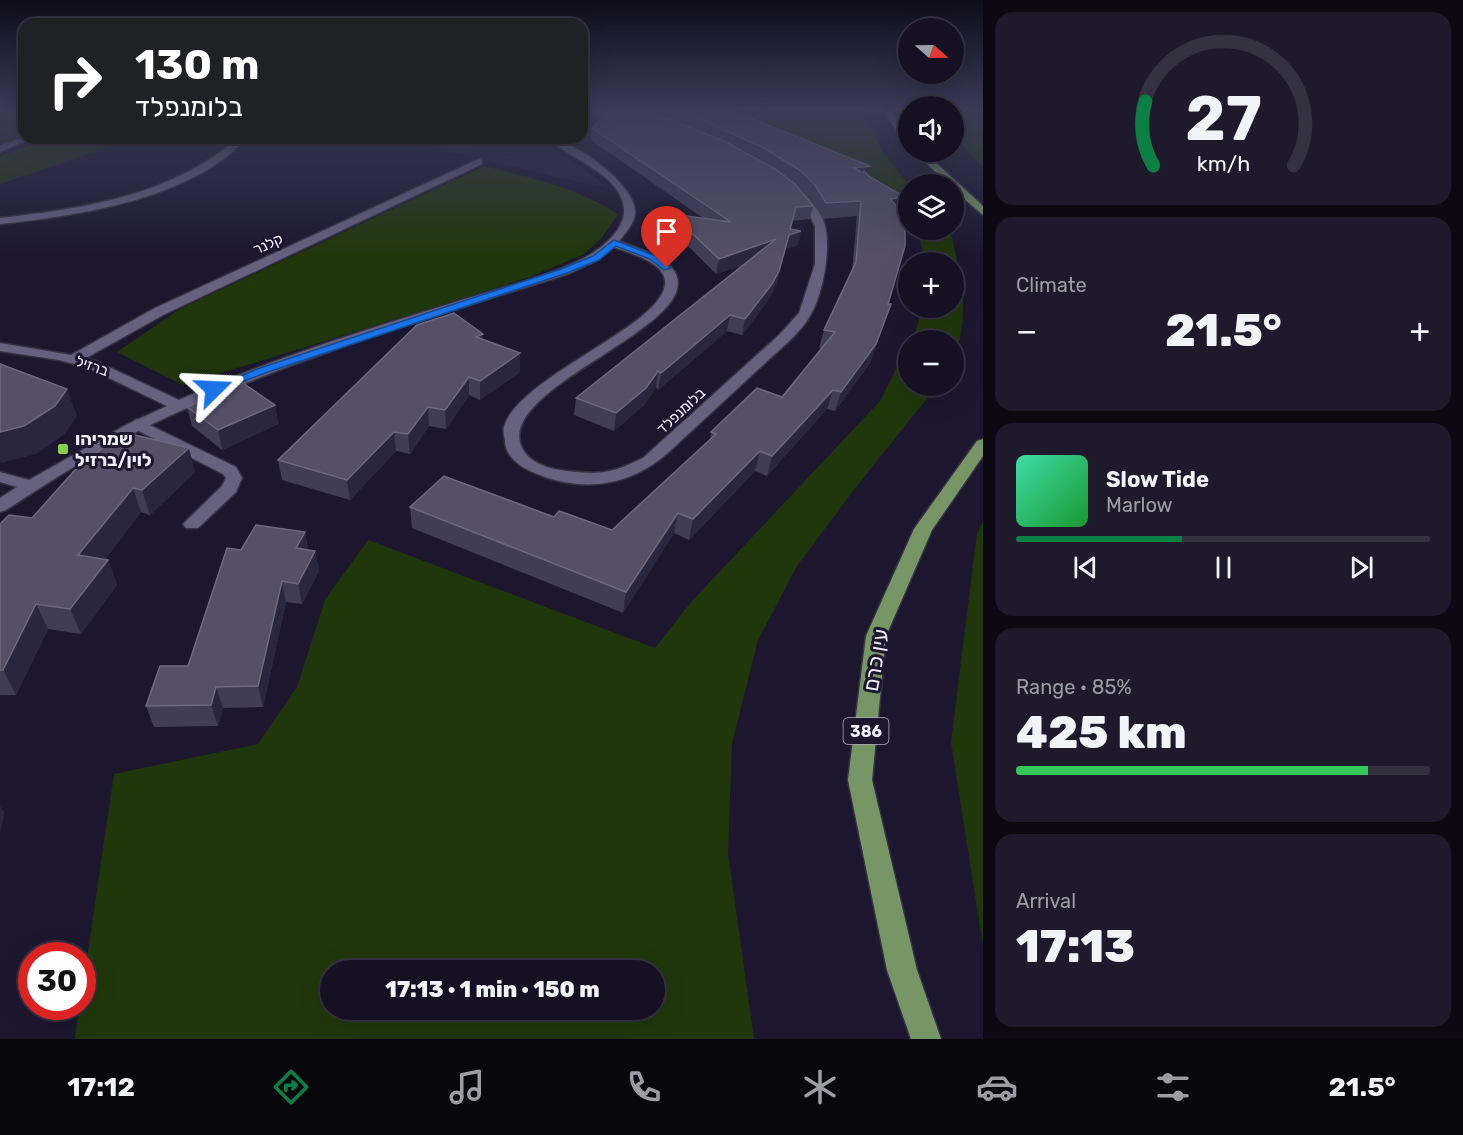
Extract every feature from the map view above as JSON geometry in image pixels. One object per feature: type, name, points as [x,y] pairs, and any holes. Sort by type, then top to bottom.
[{"type":"main road","points":[[930,162],[942,174]]},
{"type":"main road","points":[[964,194],[983,212]]},
{"type":"main road","name":"עין כרם","points":[[926,1039],[902,970],[860,780],[876,636],[923,529],[983,444]]},
{"type":"street","points":[[0,221],[55,214],[147,190],[198,171],[219,158]]},
{"type":"street","points":[[0,506],[75,457],[177,405],[264,370],[564,271],[596,258],[614,243],[630,212],[623,190],[612,179],[581,158]]},
{"type":"street","name":"קלנר","points":[[74,359],[160,311],[479,162]]},
{"type":"street","name":"בלומנפלד","points":[[614,243],[653,257],[667,268],[672,280],[671,291],[662,306],[648,318],[549,386],[523,408],[512,427],[513,447],[525,463],[552,474],[589,479],[621,476],[649,462],[784,339],[805,314],[821,264],[820,226],[813,211],[799,194],[782,181]]},
{"type":"street","name":"ברזיל","points":[[0,347],[74,359],[111,372],[177,405]]},
{"type":"street","points":[[138,424],[230,471],[234,477],[230,488],[192,524]]},
{"type":"street","points":[[0,477],[29,486]]},
{"type":"shaded area","points":[[479,158],[568,158],[609,187],[586,184]]},
{"type":"green space","points":[[0,158],[74,158],[0,184]]},
{"type":"green space","points":[[793,158],[888,158],[900,174],[898,174],[898,212]]},
{"type":"green space","points":[[974,158],[983,158],[983,167]]},
{"type":"green space","points":[[484,166],[570,191],[618,214],[601,239],[584,254],[530,277],[183,385],[117,352],[180,309]]},
{"type":"green space","points":[[920,240],[953,240],[955,252],[923,252]]},
{"type":"green space","points":[[919,318],[963,318],[962,330],[916,330]]},
{"type":"green space","points":[[898,365],[898,396],[929,396],[856,487],[797,566],[758,640],[732,744],[728,853],[754,1039],[75,1039],[77,1020],[96,1020],[96,942],[89,942],[114,774],[258,744],[297,687],[325,600],[368,540],[655,648],[692,601],[880,401]]},
{"type":"green space","points":[[983,522],[983,946],[951,742],[977,533]]},
{"type":"building","points":[[637,158],[756,158],[795,184],[813,206],[796,207],[790,229],[801,231],[789,235],[779,271],[772,284],[745,319],[730,315],[661,373],[658,371],[646,388],[616,413],[576,398],[776,239],[719,259],[672,214],[731,222]]},
{"type":"building","points":[[781,158],[851,158],[870,166],[854,168],[863,173],[864,171],[898,193],[898,198],[890,199],[898,208],[898,240],[905,240],[905,246],[903,252],[898,252],[898,270],[888,304],[891,304],[876,344],[841,392],[833,390],[772,456],[760,451],[693,519],[678,513],[626,592],[410,507],[444,476],[554,517],[559,511],[612,530],[716,434],[711,432],[757,388],[782,397],[835,332],[824,330],[856,262],[861,201],[826,203],[815,185],[801,171]]},
{"type":"building","points":[[454,313],[483,334],[476,337],[520,353],[480,381],[469,377],[445,410],[428,407],[408,434],[394,432],[347,480],[278,460],[417,325]]},
{"type":"building","points":[[0,364],[67,389],[55,406],[24,426],[0,432]]},
{"type":"building","points":[[243,383],[275,405],[218,430],[187,407]]},
{"type":"building","points":[[122,432],[189,448],[142,490],[133,488],[78,555],[108,560],[70,609],[36,604],[3,670],[0,670],[0,524],[9,515],[32,518],[74,471]]},
{"type":"building","points":[[256,525],[305,532],[296,548],[315,551],[298,584],[282,581],[258,686],[216,687],[211,705],[146,706],[160,666],[188,666],[227,548],[241,550]]},
{"type":"place","name":"שמריהו לוין/ברזיל","points":[[63,449]]},
{"type":"route","points":[[214,389],[264,370],[564,271],[596,258],[614,243],[653,257],[667,268]]}]
